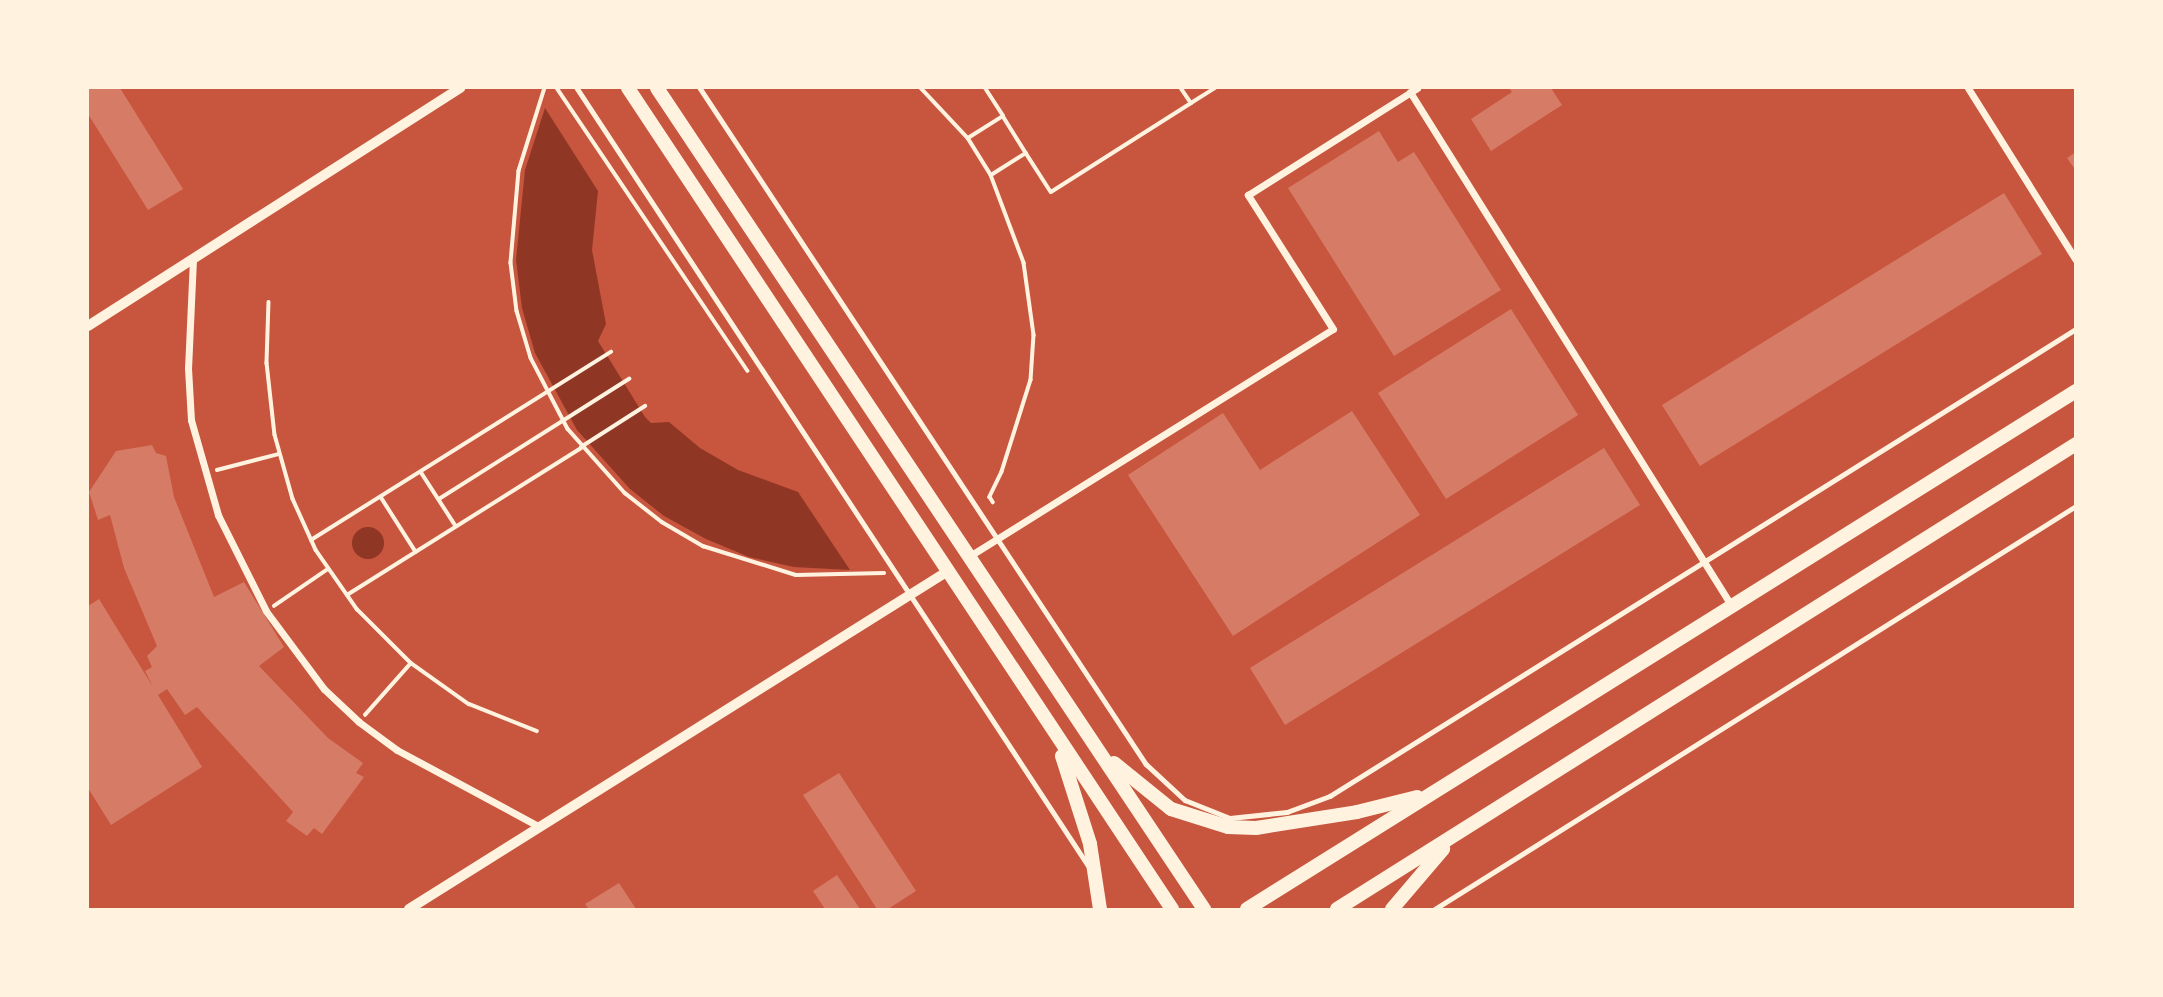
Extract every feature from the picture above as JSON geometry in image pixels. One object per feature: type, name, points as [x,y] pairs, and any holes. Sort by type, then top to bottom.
[{"type":"main road","points":[[628,88],[1172,909]]},
{"type":"main road","points":[[657,88],[1204,909]]},
{"type":"main road","points":[[1247,909],[2076,391]]},
{"type":"main road","points":[[1337,909],[2076,444]]},
{"type":"main road","points":[[1050,725],[1074,785],[1096,877],[1100,909]]},
{"type":"main road","points":[[1089,738],[1145,792],[1171,810],[1256,828],[1357,812],[1435,791]]},
{"type":"main road","points":[[1392,909],[1460,832]]},
{"type":"street","points":[[88,326],[460,88]]},
{"type":"street","points":[[1968,88],[2076,260]]},
{"type":"street","points":[[968,557],[1333,328],[1248,195],[1414,90],[1731,605]]},
{"type":"street","points":[[193,259],[188,368],[191,420],[218,515],[266,611],[324,689],[359,722],[397,750],[540,827]]},
{"type":"street","points":[[409,909],[948,571]]},
{"type":"lane","points":[[577,88],[1096,877]]},
{"type":"lane","points":[[700,88],[1146,764],[1185,800],[1229,822],[1312,806],[2076,329]]},
{"type":"lane","points":[[1436,909],[2076,506]]},
{"type":"path","points":[[545,88],[519,171],[510,239],[517,311],[547,392],[582,447],[652,515],[727,556],[771,570],[821,577],[884,573],[876,562]]},
{"type":"path","points":[[557,88],[752,377]]},
{"type":"path","points":[[921,88],[968,138],[991,175],[1024,263],[1034,335],[1028,391],[990,497],[993,502]]},
{"type":"path","points":[[985,88],[1051,191],[1215,88]]},
{"type":"path","points":[[1181,88],[1191,103]]},
{"type":"path","points":[[968,138],[1003,116]]},
{"type":"path","points":[[991,175],[1026,153]]},
{"type":"path","points":[[269,302],[268,385],[279,454],[311,540],[328,569],[347,595],[411,663],[469,704],[537,731]]},
{"type":"path","points":[[311,540],[611,352]]},
{"type":"path","points":[[439,499],[629,379]]},
{"type":"path","points":[[347,595],[645,406]]},
{"type":"path","points":[[205,473],[279,454]]},
{"type":"path","points":[[421,472],[456,526]]},
{"type":"path","points":[[381,497],[416,552]]},
{"type":"path","points":[[266,611],[328,569]]},
{"type":"path","points":[[359,722],[411,663]]},
{"type":"shaded area","points":[[545,108],[598,191],[592,250],[606,324],[598,341],[645,417],[651,423],[669,422],[700,448],[738,470],[798,492],[850,570],[794,567],[749,557],[706,539],[664,516],[630,489],[577,430],[535,353],[522,308],[516,260],[525,170]]},
{"type":"shaded area","points":[[368,527],[379,532],[384,543],[379,554],[368,559],[357,554],[352,543],[357,532]]},
{"type":"building","points":[[88,88],[120,88],[183,189],[148,210],[88,114]]},
{"type":"building","points":[[1509,88],[1551,88],[1562,105],[1491,151],[1471,119],[1512,92]]},
{"type":"building","points":[[1379,131],[1398,162],[1414,152],[1501,290],[1394,356],[1288,188]]},
{"type":"building","points":[[2076,152],[2076,171],[2067,158]]},
{"type":"building","points":[[2004,193],[2042,254],[1700,466],[1662,405]]},
{"type":"building","points":[[1511,309],[1578,415],[1446,499],[1378,393]]},
{"type":"building","points":[[1352,411],[1420,515],[1233,636],[1128,475],[1223,413],[1260,470]]},
{"type":"building","points":[[152,445],[156,453],[166,456],[174,497],[214,597],[244,582],[284,647],[259,666],[328,738],[363,763],[356,773],[364,777],[322,834],[314,828],[307,836],[286,821],[293,812],[197,707],[185,715],[167,689],[158,695],[202,767],[111,825],[88,788],[88,606],[99,599],[153,687],[145,671],[152,667],[147,656],[157,646],[124,568],[110,515],[98,520],[89,492],[116,451]]},
{"type":"building","points":[[1604,448],[1640,505],[1285,725],[1250,668]]},
{"type":"building","points":[[839,773],[916,891],[888,909],[877,909],[803,795]]},
{"type":"building","points":[[837,875],[860,909],[825,909],[813,891]]},
{"type":"building","points":[[619,883],[636,909],[589,909],[585,904]]}]
